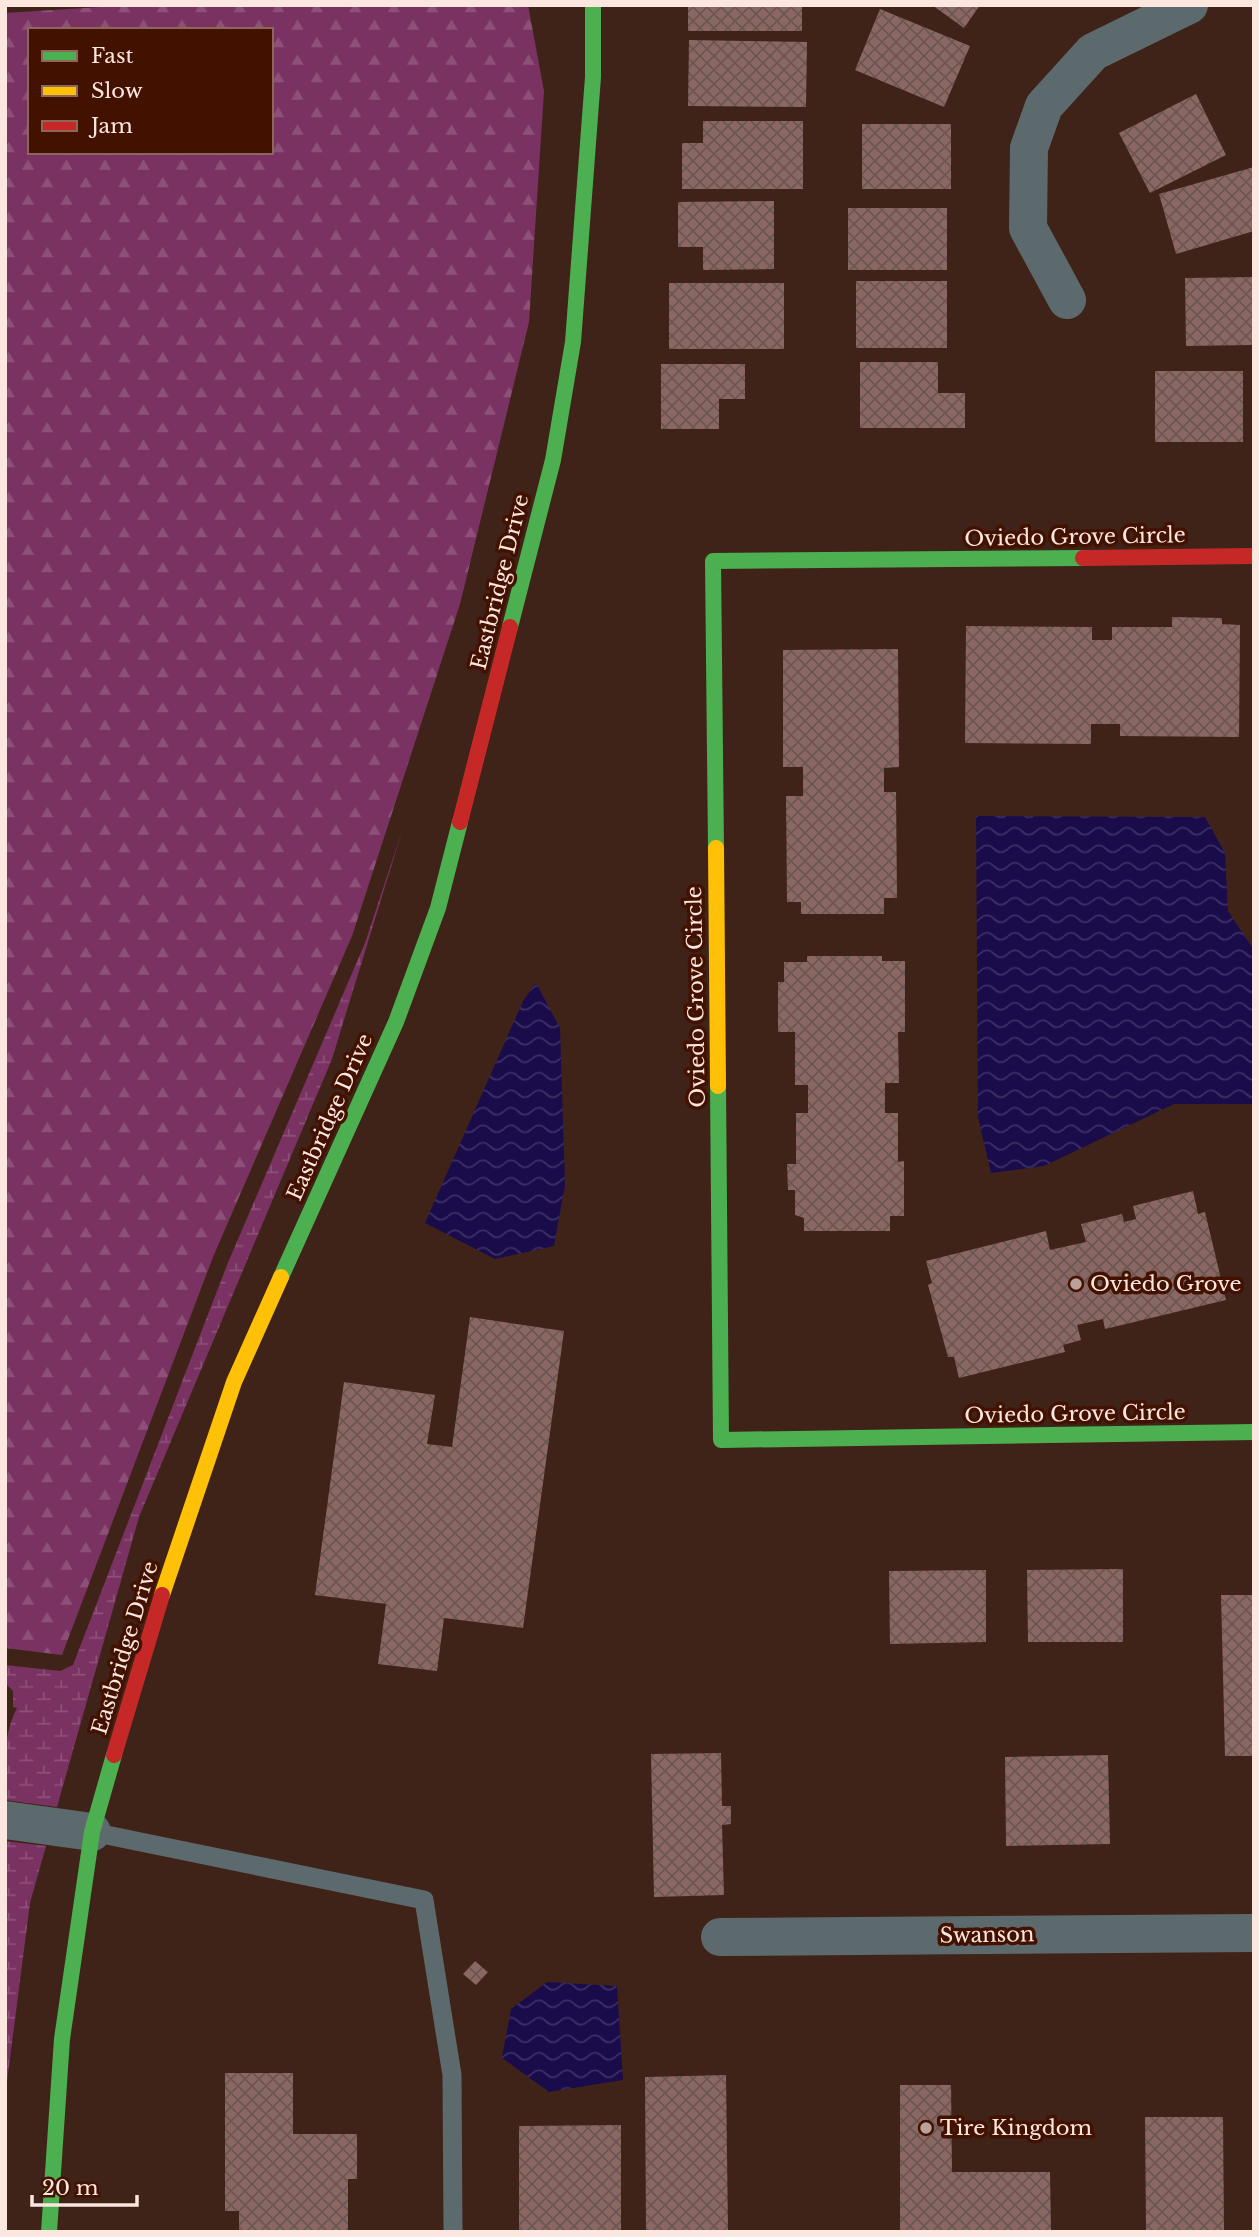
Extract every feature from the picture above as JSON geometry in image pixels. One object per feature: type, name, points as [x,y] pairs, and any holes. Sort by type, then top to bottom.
[{"type":"street","name":"Eastbridge Drive","points":[[49,2232],[62,2039],[92,1832],[147,1638],[234,1382],[396,1022],[438,908],[553,460],[573,342],[593,77],[593,5]]},
{"type":"street","points":[[1067,300],[1028,228],[1029,148],[1044,106],[1093,51],[1189,5]]},
{"type":"street","name":"Oviedo Grove Circle","points":[[1254,556],[713,561],[721,1440],[1254,1432]]},
{"type":"street","points":[[5,1820],[92,1832]]},
{"type":"street","name":"Swanson","points":[[720,1937],[1254,1933]]},
{"type":"lane","points":[[92,1832],[424,1900],[452,2075],[453,2232]]},
{"type":"green space","points":[[132,5],[528,5],[544,91],[529,322],[460,604],[352,936],[213,1257],[62,1655],[5,1648],[5,13]]},
{"type":"green space","points":[[403,828],[332,1059],[139,1517],[57,1807],[5,1800],[7,1741],[17,1708],[13,1707],[13,1691],[5,1683],[5,1665],[60,1671],[73,1665],[227,1265],[365,943]]},
{"type":"green space","points":[[5,1841],[46,1846],[30,1903],[5,2097]]},
{"type":"water","points":[[976,816],[1205,817],[1225,853],[1228,911],[1254,950],[1254,1104],[1174,1104],[1044,1166],[991,1173],[978,1117]]},
{"type":"water","points":[[536,983],[560,1028],[565,1185],[554,1246],[495,1259],[425,1223],[523,1001]]},
{"type":"water","points":[[547,1982],[617,1986],[623,2080],[549,2092],[502,2058],[511,2009]]},
{"type":"building","points":[[688,5],[802,5],[802,31],[688,31]]},
{"type":"building","points":[[932,5],[980,5],[964,28]]},
{"type":"building","points":[[880,9],[970,46],[944,107],[855,70]]},
{"type":"building","points":[[689,40],[807,42],[806,107],[688,106]]},
{"type":"building","points":[[1196,94],[1226,155],[1150,193],[1119,133]]},
{"type":"building","points":[[703,121],[803,121],[803,189],[682,189],[682,143],[703,143]]},
{"type":"building","points":[[862,124],[951,124],[951,189],[862,189]]},
{"type":"building","points":[[1254,167],[1254,231],[1176,254],[1159,194]]},
{"type":"building","points":[[774,201],[774,269],[703,270],[703,247],[678,247],[678,202]]},
{"type":"building","points":[[848,208],[947,208],[947,270],[848,270]]},
{"type":"building","points":[[1254,277],[1254,345],[1186,346],[1185,278]]},
{"type":"building","points":[[856,281],[947,281],[947,348],[856,348]]},
{"type":"building","points":[[669,283],[784,283],[784,349],[669,349]]},
{"type":"building","points":[[860,362],[938,362],[938,393],[965,393],[965,428],[860,428]]},
{"type":"building","points":[[661,364],[745,364],[745,399],[719,399],[719,429],[661,429]]},
{"type":"building","points":[[1155,371],[1243,371],[1243,442],[1155,442]]},
{"type":"building","points":[[1172,617],[1222,618],[1222,624],[1240,625],[1239,737],[1120,736],[1120,724],[1091,724],[1091,744],[965,743],[966,626],[1092,627],[1092,640],[1112,640],[1112,627],[1172,627]]},
{"type":"building","points":[[898,649],[899,767],[884,768],[884,792],[896,792],[897,898],[884,898],[884,914],[801,914],[801,902],[787,902],[786,796],[803,796],[803,767],[783,767],[783,650]]},
{"type":"building","points":[[807,956],[882,956],[882,961],[905,961],[905,1032],[898,1032],[899,1083],[885,1083],[885,1113],[898,1113],[898,1162],[904,1161],[904,1216],[890,1216],[890,1231],[804,1231],[804,1218],[795,1215],[795,1190],[788,1190],[787,1164],[796,1164],[796,1113],[808,1113],[808,1085],[795,1085],[795,1032],[778,1032],[778,982],[784,982],[784,962],[807,962]]},
{"type":"building","name":"Oviedo Grove","points":[[1193,1191],[1198,1214],[1205,1212],[1226,1300],[1105,1329],[1103,1319],[1077,1325],[1081,1340],[1063,1345],[1065,1352],[959,1378],[954,1357],[948,1357],[928,1285],[932,1283],[926,1261],[1046,1231],[1050,1250],[1086,1242],[1081,1224],[1122,1214],[1124,1222],[1136,1219],[1133,1206]]},
{"type":"building","points":[[470,1317],[564,1331],[523,1628],[444,1618],[437,1671],[378,1664],[386,1604],[315,1595],[344,1382],[435,1395],[427,1444],[452,1447]]},
{"type":"building","points":[[1123,1569],[1123,1642],[1028,1642],[1027,1570]]},
{"type":"building","points":[[986,1570],[986,1642],[890,1644],[889,1571]]},
{"type":"building","points":[[1221,1595],[1254,1595],[1254,1756],[1225,1756]]},
{"type":"building","points":[[721,1753],[722,1806],[731,1806],[731,1824],[722,1825],[724,1895],[654,1897],[651,1754]]},
{"type":"building","points":[[1108,1755],[1110,1844],[1006,1846],[1005,1757]]},
{"type":"building","points":[[475,1961],[488,1972],[476,1985],[463,1974]]},
{"type":"building","points":[[225,2073],[293,2073],[293,2134],[357,2134],[357,2179],[348,2179],[348,2232],[239,2232],[239,2211],[225,2211]]},
{"type":"building","points":[[726,2075],[728,2232],[646,2232],[645,2077]]},
{"type":"building","name":"Tire Kingdom","points":[[900,2085],[951,2085],[952,2172],[1050,2172],[1051,2232],[900,2232]]},
{"type":"building","points":[[1145,2117],[1223,2117],[1224,2231],[1146,2231]]},
{"type":"building","points":[[621,2125],[621,2232],[519,2232],[519,2126]]},
{"type":"traffic: fast","points":[[510,627],[553,460],[573,342],[593,77],[593,5]]},
{"type":"traffic: fast","points":[[716,848],[713,561],[1083,558]]},
{"type":"traffic: fast","points":[[281,1277],[396,1022],[438,908],[460,822]]},
{"type":"traffic: fast","points":[[718,1086],[721,1440],[1254,1432]]},
{"type":"traffic: fast","points":[[49,2232],[62,2039],[92,1832],[114,1755]]},
{"type":"traffic: slow","points":[[716,848],[718,1086]]},
{"type":"traffic: slow","points":[[162,1595],[234,1382],[281,1277]]},
{"type":"traffic: jam","points":[[1083,558],[1254,556]]},
{"type":"traffic: jam","points":[[460,822],[510,627]]},
{"type":"traffic: jam","points":[[114,1755],[162,1595]]},
{"type":"place","name":"Oviedo Grove","points":[[1076,1284]]},
{"type":"place","name":"Tire Kingdom","points":[[926,2128]]}]
